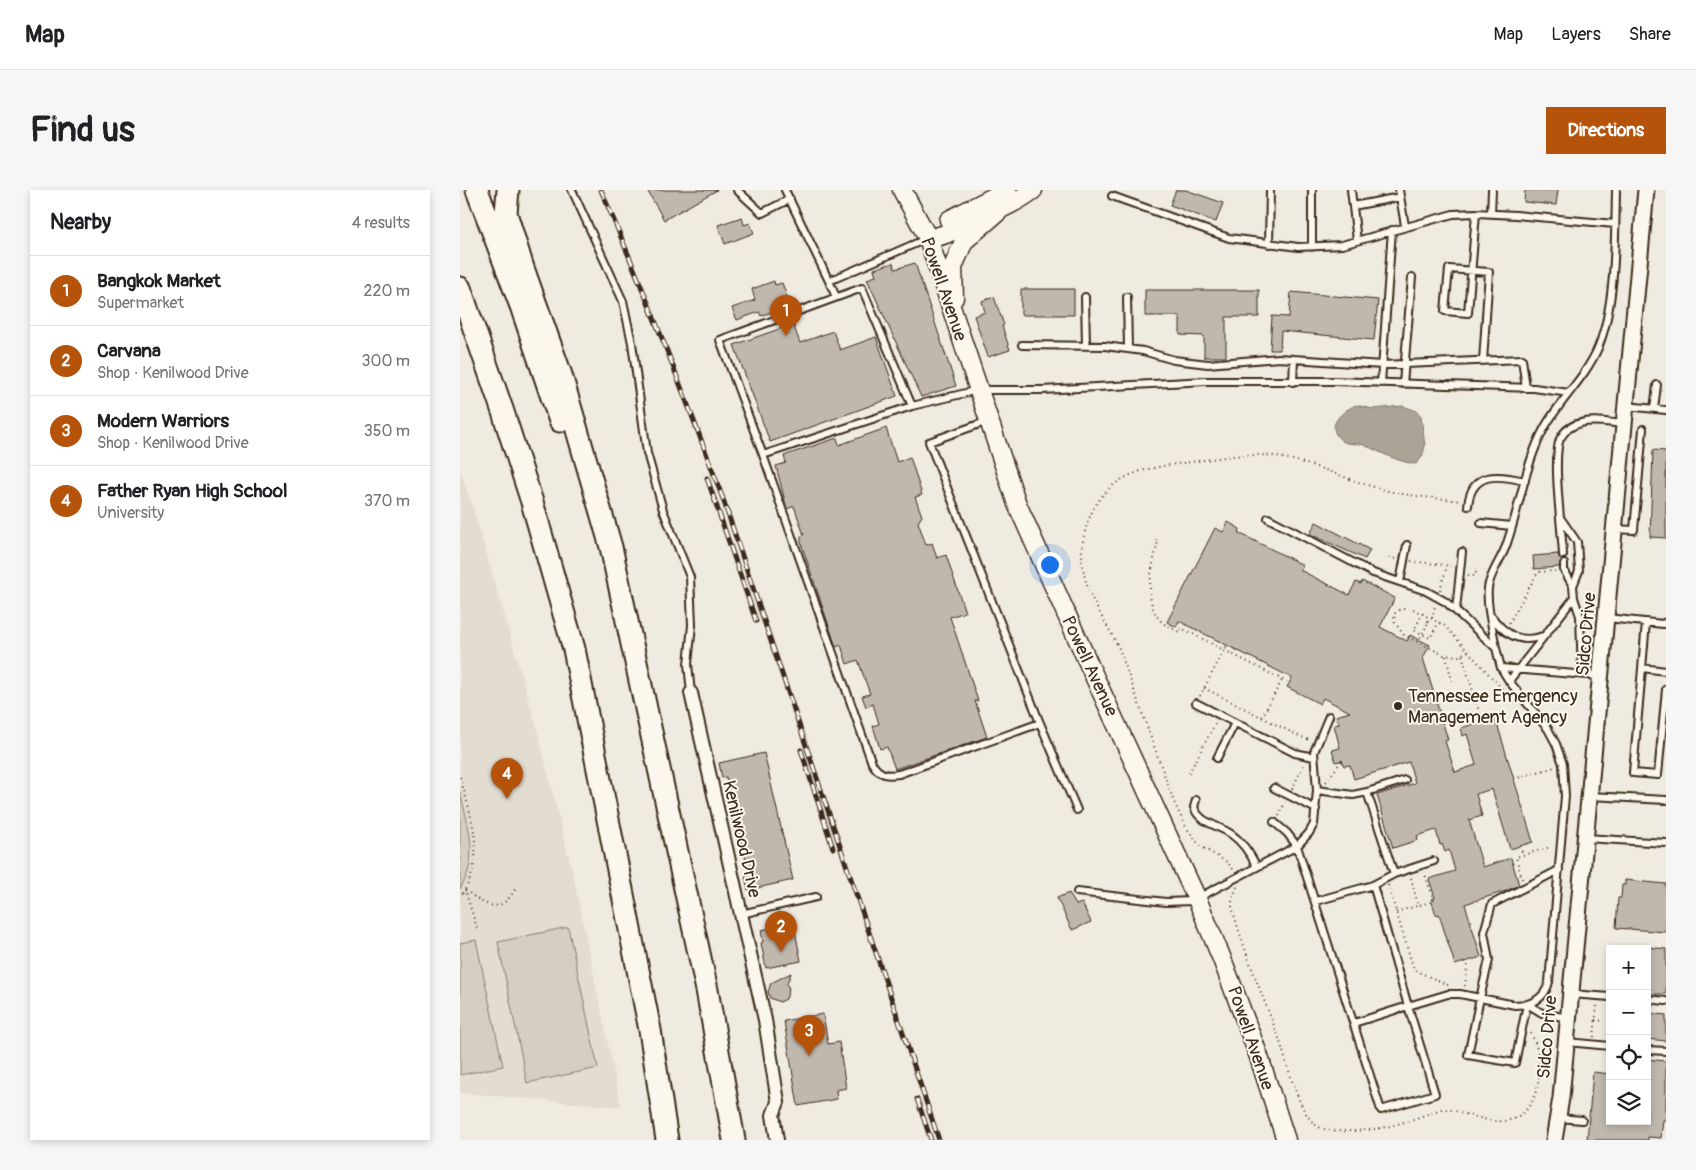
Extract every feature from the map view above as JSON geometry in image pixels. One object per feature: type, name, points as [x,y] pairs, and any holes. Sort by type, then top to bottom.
[{"type":"highway","points":[[477,190],[521,306],[564,434],[607,578],[655,753]]},
{"type":"highway","points":[[508,190],[506,213],[522,268],[561,375],[611,547],[707,990],[734,1140]]},
{"type":"highway","points":[[460,288],[466,314],[529,493],[574,649],[650,1030],[668,1140]]},
{"type":"main road","name":"Powell Avenue","points":[[902,190],[928,238],[1018,504],[1038,552],[1198,900],[1254,1045],[1286,1140]]},
{"type":"main road","points":[[928,238],[934,228],[1007,190]]},
{"type":"main road","points":[[954,316],[953,266],[964,242],[999,211],[1033,190]]},
{"type":"main road","points":[[928,238],[939,237],[999,211]]},
{"type":"street","name":"Sidco Drive","points":[[1554,1140],[1558,1118],[1586,838],[1646,190]]},
{"type":"street","name":"Kenilwood Drive","points":[[692,693],[765,1020],[778,1102],[773,1115],[777,1140]]},
{"type":"lane","points":[[572,190],[623,301],[647,453],[664,510],[690,577],[692,625],[688,664],[692,693]]},
{"type":"lane","points":[[737,190],[762,213],[790,199]]},
{"type":"lane","points":[[785,190],[836,297]]},
{"type":"lane","points":[[1312,190],[1312,247]]},
{"type":"lane","points":[[1351,190],[1357,241]]},
{"type":"lane","points":[[1399,190],[1405,226]]},
{"type":"lane","points":[[1491,213],[1492,190]]},
{"type":"lane","points":[[1354,1023],[1448,994],[1460,994],[1516,1005],[1527,1004],[1538,1000],[1545,993],[1549,982],[1565,796],[1563,764],[1548,729],[1509,681],[1501,668],[1496,648],[1488,586],[1512,526],[1540,436],[1585,373],[1602,336],[1610,290],[1616,190]]},
{"type":"lane","points":[[1269,244],[1270,191]]},
{"type":"lane","points":[[1112,196],[1229,238],[1269,244],[1312,247],[1342,245],[1453,214],[1476,212],[1615,224]]},
{"type":"lane","points":[[1353,206],[1400,198]]},
{"type":"lane","points":[[1476,212],[1471,271],[1468,313],[1445,311],[1449,270],[1471,271],[1489,272],[1483,361]]},
{"type":"lane","points":[[1380,383],[1392,230]]},
{"type":"lane","points":[[829,281],[928,238]]},
{"type":"lane","points":[[1403,384],[1412,277]]},
{"type":"lane","points":[[912,406],[862,288],[720,340],[763,455],[872,764],[877,770],[888,776],[899,774],[1040,723]]},
{"type":"lane","points":[[1085,297],[1086,346]]},
{"type":"lane","points":[[1127,297],[1128,349]]},
{"type":"lane","points":[[1022,345],[1128,349],[1143,351],[1174,360],[1208,364],[1279,358],[1382,365],[1522,359],[1526,388]]},
{"type":"lane","points":[[1293,382],[1294,359]]},
{"type":"lane","points":[[763,455],[912,406],[978,390],[1051,389],[1206,381],[1380,383],[1526,388],[1569,393]]},
{"type":"lane","points":[[1654,409],[1657,385]]},
{"type":"lane","points":[[1626,406],[1666,410]]},
{"type":"lane","points":[[989,420],[929,442],[1040,723],[1077,810]]},
{"type":"lane","points":[[1563,555],[1557,463],[1561,438],[1569,429],[1581,422],[1624,424]]},
{"type":"lane","points":[[1615,529],[1634,530],[1643,429]]},
{"type":"lane","points":[[1468,506],[1471,492],[1483,479],[1497,476],[1525,481]]},
{"type":"lane","points":[[1268,518],[1373,573],[1426,591],[1456,610],[1496,648]]},
{"type":"lane","points":[[1561,518],[1577,542],[1579,571],[1573,586]]},
{"type":"lane","points":[[1481,523],[1512,526]]},
{"type":"lane","points":[[1400,582],[1407,545]]},
{"type":"lane","points":[[1456,610],[1462,552]]},
{"type":"lane","points":[[1564,567],[1573,586],[1574,598],[1580,616],[1582,674]]},
{"type":"lane","points":[[1509,681],[1574,598]]},
{"type":"lane","points":[[1491,616],[1509,635],[1524,640],[1544,636]]},
{"type":"lane","points":[[1606,618],[1665,624]]},
{"type":"lane","points":[[1646,622],[1633,773],[1658,775],[1666,689]]},
{"type":"lane","points":[[1501,668],[1601,676]]},
{"type":"lane","points":[[1642,668],[1666,671]]},
{"type":"lane","points":[[1196,703],[1295,753],[1314,757]]},
{"type":"lane","points":[[1077,892],[1166,902],[1198,900],[1297,846],[1309,833],[1314,824],[1318,790],[1314,757],[1315,747],[1329,716]]},
{"type":"lane","points":[[1217,758],[1235,723]]},
{"type":"lane","points":[[1318,790],[1353,795],[1404,780]]},
{"type":"lane","points":[[1274,788],[1316,809]]},
{"type":"lane","points":[[1367,792],[1394,874]]},
{"type":"lane","points":[[1590,796],[1666,800]]},
{"type":"lane","points":[[1196,800],[1194,807],[1200,818],[1237,839],[1247,850],[1257,867]]},
{"type":"lane","points":[[1275,822],[1297,846],[1381,1110],[1435,1094],[1373,886]]},
{"type":"lane","points":[[1586,838],[1666,843]]},
{"type":"lane","points":[[1316,901],[1373,886],[1394,874],[1434,861]]},
{"type":"lane","points":[[1527,1004],[1515,1063],[1468,1056],[1490,960],[1484,932],[1492,904],[1525,889],[1559,870]]},
{"type":"lane","points":[[741,914],[816,897]]},
{"type":"lane","points":[[1570,994],[1606,997]]},
{"type":"lane","points":[[1651,1000],[1666,1001]]},
{"type":"lane","points":[[1527,1004],[1542,1013],[1568,1018]]},
{"type":"lane","points":[[1566,1042],[1606,1046]]},
{"type":"lane","points":[[1651,1050],[1666,1052]]},
{"type":"lane","points":[[1558,1118],[1582,1120]]},
{"type":"path","points":[[1156,540],[1158,541],[1152,571],[1150,597],[1153,608],[1160,620],[1165,625],[1179,632],[1181,628],[1287,682]]},
{"type":"path","points":[[1389,558],[1464,568],[1465,574],[1472,576],[1476,575],[1477,568]]},
{"type":"path","points":[[1504,631],[1538,572],[1564,567]]},
{"type":"path","points":[[1468,651],[1462,655],[1446,656],[1408,637],[1399,630],[1393,615],[1397,610],[1413,609],[1423,613],[1449,630],[1520,708]]},
{"type":"path","points":[[1423,613],[1414,630],[1430,638],[1438,622]]},
{"type":"path","points":[[1418,642],[1427,625]]},
{"type":"path","points":[[1196,703],[1227,645]]},
{"type":"path","points":[[1462,655],[1482,721]]},
{"type":"path","points":[[1446,656],[1452,681]]},
{"type":"path","points":[[1262,717],[1282,680]]},
{"type":"path","points":[[1204,688],[1299,736],[1310,740],[1312,733]]},
{"type":"path","points":[[1189,773],[1220,715]]},
{"type":"path","points":[[1275,822],[1304,765],[1305,756]]},
{"type":"path","points":[[1318,790],[1342,760]]},
{"type":"path","points":[[1554,760],[1557,772]]},
{"type":"path","points":[[1514,779],[1556,767]]},
{"type":"path","points":[[460,777],[476,842],[474,867],[465,890],[460,897]]},
{"type":"path","points":[[1520,846],[1523,855]]},
{"type":"path","points":[[1525,889],[1516,857],[1554,846]]},
{"type":"path","points":[[1396,912],[1418,906],[1434,901],[1426,874],[1410,878],[1418,906]]},
{"type":"path","points":[[1385,879],[1389,886],[1414,970],[1450,987]]},
{"type":"path","points":[[465,890],[482,902],[492,906],[506,901],[516,888]]},
{"type":"path","points":[[465,890],[477,928]]},
{"type":"path","points":[[1593,1045],[1597,996]]},
{"type":"path","points":[[1595,1020],[1604,1021]]},
{"type":"shaded area","points":[[1356,405],[1373,409],[1403,406],[1417,411],[1421,416],[1425,446],[1422,457],[1416,464],[1396,459],[1364,445],[1346,443],[1341,440],[1336,435],[1335,424],[1345,411]]},
{"type":"shaded area","points":[[460,470],[473,508],[536,725],[573,874],[621,1107],[460,1093]]},
{"type":"shaded area","points":[[460,792],[469,829],[471,853],[470,865],[460,889]]},
{"type":"shaded area","points":[[568,927],[598,1068],[527,1083],[498,942]]},
{"type":"shaded area","points":[[476,940],[503,1066],[460,1075],[460,943]]},
{"type":"building","points":[[647,190],[717,190],[664,220]]},
{"type":"building","points":[[1176,190],[1186,190],[1223,203],[1216,222],[1170,205]]},
{"type":"building","points":[[1525,190],[1558,190],[1556,205],[1524,202]]},
{"type":"building","points":[[742,217],[744,225],[750,223],[754,233],[725,244],[718,225]]},
{"type":"building","points":[[893,263],[895,269],[915,263],[956,386],[921,397],[867,279],[876,276],[874,269]]},
{"type":"building","points":[[774,281],[775,285],[782,283],[790,305],[761,316],[759,312],[737,320],[732,308],[755,300],[752,289]]},
{"type":"building","points":[[1021,289],[1074,289],[1074,315],[1021,315]]},
{"type":"building","points":[[1145,290],[1259,290],[1259,317],[1226,317],[1226,357],[1204,357],[1204,336],[1180,335],[1180,316],[1145,316]]},
{"type":"building","points":[[1291,292],[1378,300],[1374,340],[1281,331],[1280,350],[1270,350],[1272,316],[1289,317]]},
{"type":"building","points":[[994,297],[1010,350],[988,357],[974,316],[985,312],[982,301]]},
{"type":"building","points":[[793,324],[800,343],[833,331],[840,350],[876,337],[897,396],[770,442],[734,345]]},
{"type":"building","points":[[886,428],[897,462],[910,457],[922,495],[915,497],[922,516],[918,522],[926,545],[932,543],[937,558],[946,555],[965,612],[950,617],[978,701],[975,701],[987,737],[895,769],[887,747],[880,749],[873,726],[879,724],[873,704],[866,707],[862,696],[870,694],[858,660],[847,664],[841,645],[836,647],[801,543],[801,536],[804,535],[794,506],[787,509],[776,466],[786,463],[784,456],[789,454],[837,438],[839,445]]},
{"type":"building","points":[[1653,450],[1666,451],[1666,538],[1650,537]]},
{"type":"building","points":[[1228,522],[1240,529],[1239,533],[1303,565],[1300,570],[1349,595],[1356,582],[1361,584],[1362,581],[1395,598],[1380,627],[1407,641],[1410,635],[1430,645],[1423,658],[1448,740],[1445,741],[1455,772],[1476,765],[1467,734],[1463,736],[1461,728],[1495,717],[1533,842],[1510,849],[1492,789],[1476,794],[1482,816],[1469,820],[1483,867],[1511,858],[1519,885],[1465,904],[1481,957],[1455,965],[1439,914],[1436,915],[1431,899],[1435,898],[1429,879],[1455,871],[1449,850],[1445,852],[1442,844],[1440,845],[1436,830],[1417,836],[1418,840],[1393,848],[1377,795],[1415,783],[1409,762],[1354,779],[1350,765],[1344,766],[1342,760],[1336,762],[1332,750],[1340,748],[1334,725],[1339,724],[1336,716],[1350,712],[1323,698],[1320,704],[1287,687],[1292,678],[1179,621],[1176,627],[1167,622],[1215,528],[1223,532]]},
{"type":"building","points":[[1316,522],[1370,550],[1365,559],[1310,534]]},
{"type":"building","points":[[1558,554],[1562,560],[1559,567],[1534,569],[1533,556]]},
{"type":"building","points":[[764,753],[793,880],[748,890],[745,876],[749,875],[740,833],[735,834],[732,819],[736,819],[726,777],[722,778],[719,763]]},
{"type":"building","points":[[1625,880],[1666,884],[1666,932],[1616,928],[1618,898],[1621,898],[1622,885],[1625,885]]},
{"type":"building","points":[[1069,893],[1076,905],[1082,903],[1091,922],[1072,930],[1057,898]]},
{"type":"building","points":[[794,926],[801,961],[766,968],[761,943],[763,942],[761,930],[771,928],[771,931]]},
{"type":"building","points":[[1651,947],[1666,949],[1666,994],[1651,994]]},
{"type":"building","points":[[791,973],[787,984],[789,989],[786,999],[780,1002],[770,998],[768,992],[771,983]]},
{"type":"building","points":[[1651,1013],[1666,1015],[1666,1041],[1651,1039]]},
{"type":"building","points":[[823,1014],[828,1044],[839,1042],[846,1088],[836,1090],[837,1099],[798,1106],[784,1021]]},
{"type":"building","points":[[1651,1059],[1666,1061],[1666,1120],[1663,1120],[1661,1138],[1648,1137],[1648,1140],[1587,1140],[1593,1072],[1606,1074],[1606,1125],[1651,1125]]},
{"type":"railway","points":[[601,190],[664,344],[723,499],[939,1140]]},
{"type":"railway","points":[[707,478],[756,621]]},
{"type":"railway","points":[[801,750],[833,848]]},
{"type":"railway","points":[[917,1099],[931,1140]]},
{"type":"place","name":"Bangkok Market","points":[[786,336]]},
{"type":"place","name":"Tennessee Emergency Management Agency","points":[[1398,706]]},
{"type":"place","name":"Father Ryan High School","points":[[507,799]]},
{"type":"place","name":"Carvana","points":[[781,952]]},
{"type":"place","name":"Modern Warriors","points":[[809,1056]]}]
